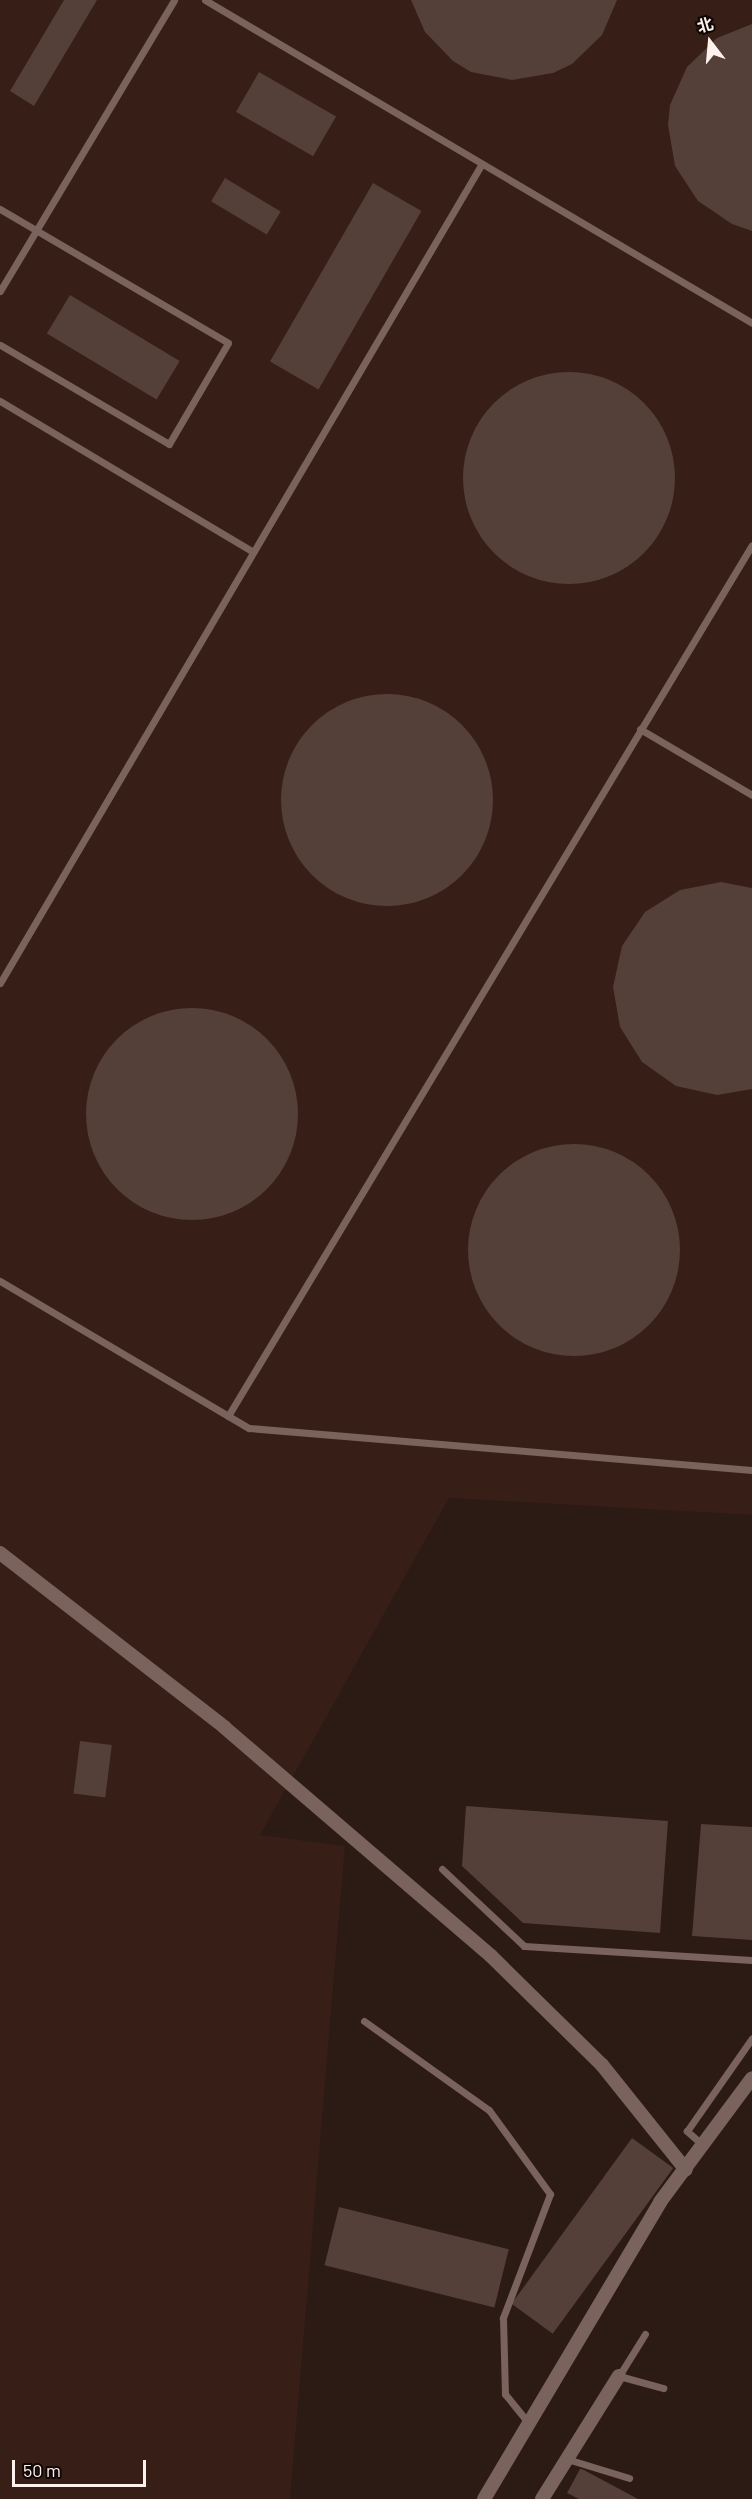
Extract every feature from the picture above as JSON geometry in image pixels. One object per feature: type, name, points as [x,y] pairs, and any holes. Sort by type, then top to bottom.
[{"type":"street","points":[[0,1553],[216,1720],[491,1956],[603,2065],[686,2170]]},
{"type":"street","points":[[484,2499],[660,2202],[704,2146],[752,2078]]},
{"type":"street","points":[[542,2499],[619,2376]]},
{"type":"lane","points":[[0,291],[174,0]]},
{"type":"lane","points":[[205,0],[752,323]]},
{"type":"lane","points":[[0,983],[481,165]]},
{"type":"lane","points":[[0,209],[228,343],[169,444],[0,345]]},
{"type":"lane","points":[[0,401],[253,552]]},
{"type":"lane","points":[[228,1416],[752,545]]},
{"type":"lane","points":[[640,729],[752,795]]},
{"type":"lane","points":[[0,1281],[249,1428],[752,1470]]},
{"type":"lane","points":[[442,1869],[524,1946],[752,1960]]},
{"type":"lane","points":[[364,2020],[489,2110],[550,2194],[503,2318],[505,2394],[529,2424]]},
{"type":"lane","points":[[704,2146],[687,2131],[752,2038]]},
{"type":"lane","points":[[645,2334],[619,2376],[663,2388]]},
{"type":"lane","points":[[567,2459],[629,2478]]},
{"type":"shaded area","points":[[0,0],[752,0],[752,1515],[449,1498],[260,1835],[345,1846],[290,2499],[0,2499]]},
{"type":"building","points":[[64,0],[97,0],[34,106],[10,91]]},
{"type":"building","points":[[411,0],[617,0],[602,35],[572,64],[553,73],[512,80],[471,72],[453,61],[425,32]]},
{"type":"building","points":[[752,24],[752,231],[732,224],[698,201],[675,166],[668,125],[670,105],[687,67],[717,38]]},
{"type":"building","points":[[259,72],[336,116],[313,156],[236,112]]},
{"type":"building","points":[[225,178],[281,211],[267,235],[211,201]]},
{"type":"building","points":[[373,183],[421,211],[318,389],[270,361]]},
{"type":"building","points":[[70,295],[180,361],[157,399],[47,334]]},
{"type":"building","points":[[569,372],[590,374],[610,380],[628,390],[644,403],[657,419],[667,437],[673,457],[675,478],[673,499],[667,519],[657,537],[644,553],[628,566],[610,576],[590,582],[569,584],[548,582],[528,576],[510,566],[494,553],[481,537],[471,519],[465,499],[463,478],[465,457],[471,437],[481,419],[494,403],[510,390],[528,380],[548,374]]},
{"type":"building","points":[[387,694],[408,696],[428,702],[446,712],[462,725],[475,741],[485,759],[491,779],[493,800],[491,821],[485,841],[475,859],[462,875],[446,888],[428,898],[408,904],[387,906],[366,904],[346,898],[328,888],[312,875],[299,859],[289,841],[283,821],[281,800],[283,779],[289,759],[299,741],[312,725],[328,712],[346,702],[366,696]]},
{"type":"building","points":[[721,882],[752,888],[752,1089],[717,1095],[676,1086],[642,1062],[620,1027],[613,987],[622,946],[645,912],[680,890]]},
{"type":"building","points":[[192,1008],[213,1010],[233,1016],[251,1026],[267,1039],[280,1055],[290,1073],[296,1093],[298,1114],[296,1135],[290,1155],[280,1173],[267,1189],[251,1202],[233,1212],[213,1218],[192,1220],[171,1218],[151,1212],[133,1202],[117,1189],[104,1173],[94,1155],[88,1135],[86,1114],[88,1093],[94,1073],[104,1055],[117,1039],[133,1026],[151,1016],[171,1010]]},
{"type":"building","points":[[574,1144],[595,1146],[615,1152],[633,1162],[649,1175],[662,1191],[672,1209],[678,1229],[680,1250],[678,1271],[672,1291],[662,1309],[649,1325],[633,1338],[615,1348],[595,1354],[574,1356],[553,1354],[533,1348],[515,1338],[499,1325],[486,1309],[476,1291],[470,1271],[468,1250],[470,1229],[476,1209],[486,1191],[499,1175],[515,1162],[533,1152],[553,1146]]},
{"type":"building","points":[[80,1741],[112,1745],[105,1798],[74,1794]]},
{"type":"building","points":[[466,1806],[668,1821],[660,1933],[523,1923],[462,1866]]},
{"type":"building","points":[[701,1824],[752,1827],[752,1940],[692,1936]]},
{"type":"building","points":[[632,2138],[673,2168],[553,2334],[512,2304]]},
{"type":"building","points":[[339,2207],[509,2249],[494,2308],[324,2265]]},
{"type":"building","points":[[580,2469],[638,2499],[579,2499],[567,2493]]}]
